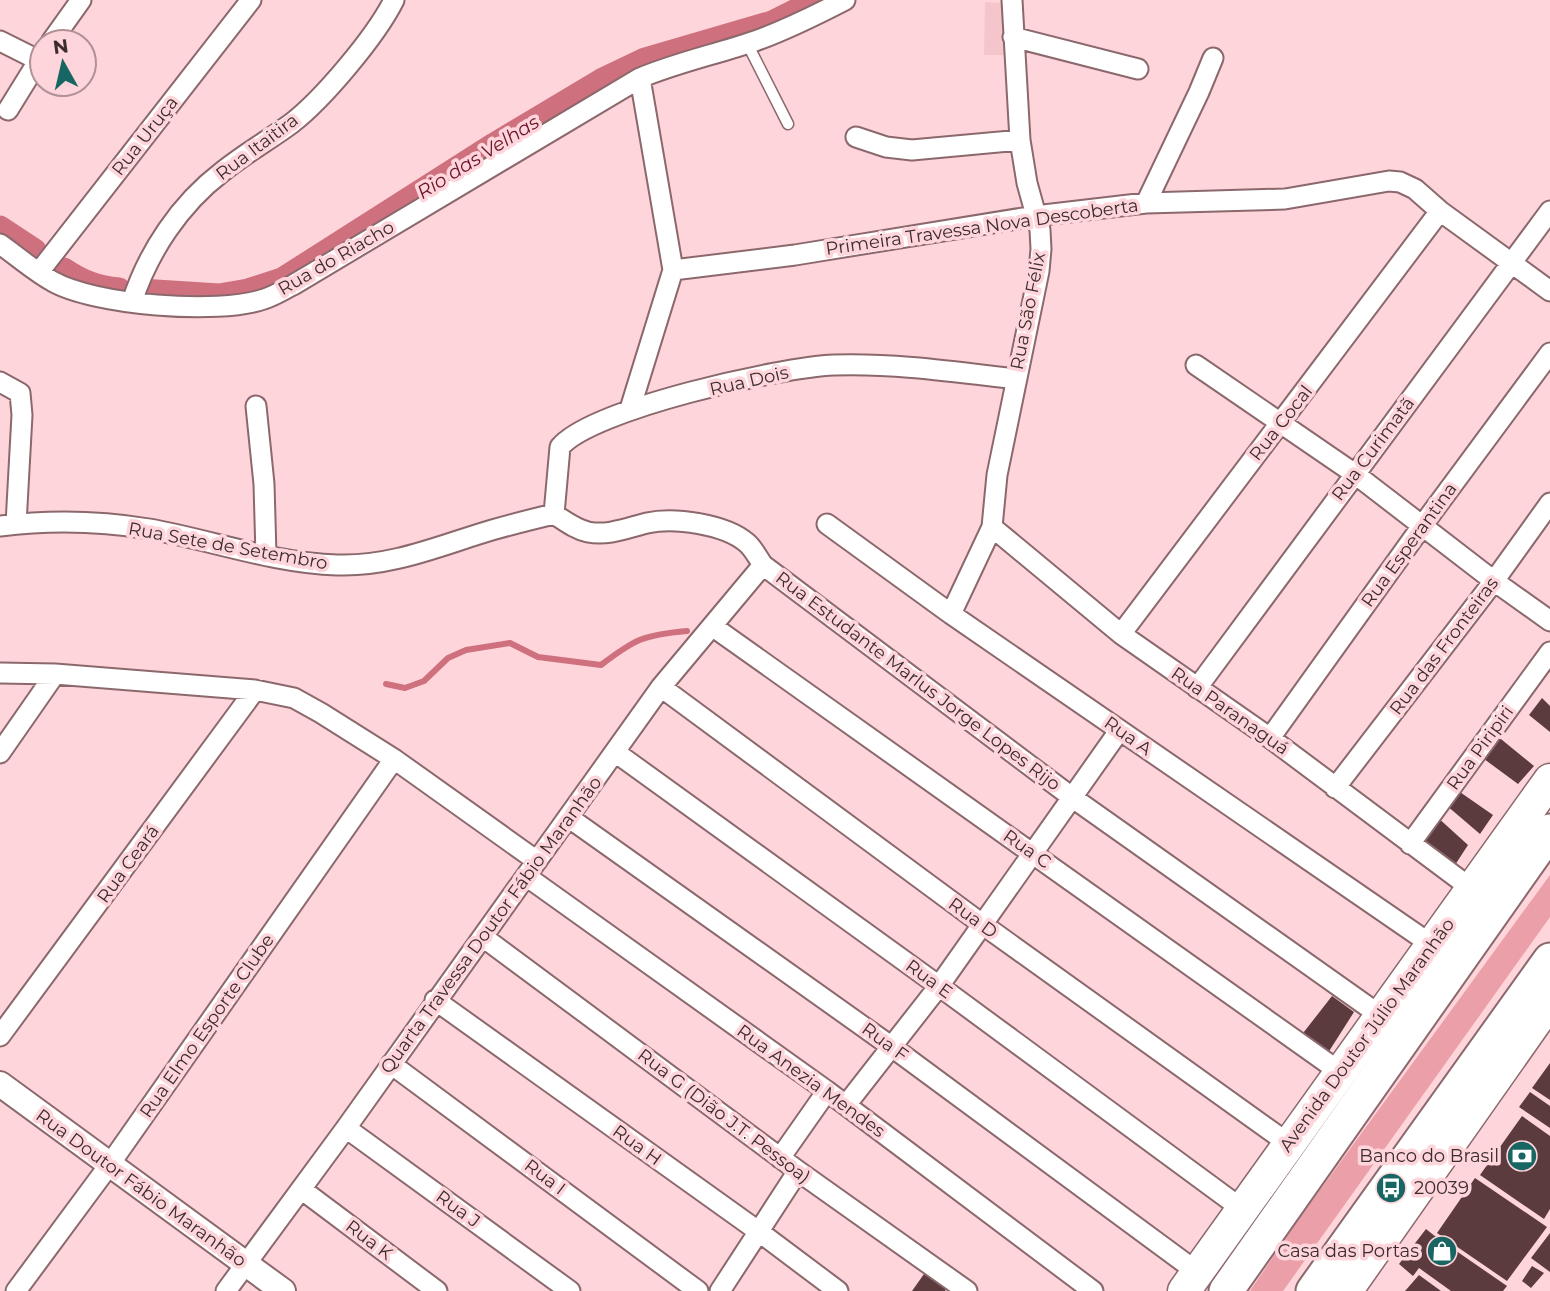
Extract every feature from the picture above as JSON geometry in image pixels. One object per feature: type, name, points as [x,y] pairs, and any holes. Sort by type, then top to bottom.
[{"type":"highway","name":"Avenida Doutor Júlio Maranhão","points":[[1226,1291],[1550,831]]},
{"type":"highway","points":[[1313,1291],[1550,960]]},
{"type":"main road","name":"Avenida Doutor Júlio Maranhão","points":[[1191,1281],[1550,779]]},
{"type":"main road","points":[[1346,1291],[1550,1001]]},
{"type":"street","points":[[61,28],[81,0]]},
{"type":"street","name":"Rua Uruça","points":[[40,272],[251,0]]},
{"type":"street","name":"Rua Itaitira","points":[[135,293],[149,261],[179,212],[219,173],[293,122],[322,94],[363,46],[388,13],[394,0]]},
{"type":"street","name":"Rua do Riacho","points":[[0,244],[53,282],[80,292],[135,293],[214,306],[262,300],[293,285],[640,78],[747,43],[807,19],[845,0]]},
{"type":"street","name":"Rua São Félix","points":[[951,614],[992,527],[997,475],[1039,271],[1041,240],[1020,141],[1012,0]]},
{"type":"street","points":[[1013,37],[1138,69]]},
{"type":"street","points":[[0,41],[28,53]]},
{"type":"street","points":[[1146,203],[1213,58]]},
{"type":"street","points":[[8,110],[28,78]]},
{"type":"street","points":[[630,410],[674,270],[640,78]]},
{"type":"street","points":[[856,136],[886,148],[912,150],[1020,141]]},
{"type":"street","name":"Primeira Travessa Nova Descoberta","points":[[674,270],[795,255],[1035,216],[1146,203],[1286,198],[1388,181],[1415,189],[1440,211]]},
{"type":"street","points":[[1440,211],[1550,291]]},
{"type":"street","name":"Rua Cocal","points":[[1121,634],[1440,211]]},
{"type":"street","name":"Rua Curimatã","points":[[1197,688],[1550,211]]},
{"type":"street","name":"Rua Esperantina","points":[[1270,738],[1550,353]]},
{"type":"street","name":"Rua Dois","points":[[554,514],[560,447],[574,435],[630,410],[744,380],[831,365],[914,368],[1016,379]]},
{"type":"street","points":[[1196,365],[1354,474],[1494,582],[1550,621]]},
{"type":"street","points":[[0,383],[19,393],[22,415],[8,525]]},
{"type":"street","points":[[256,406],[264,484],[266,555]]},
{"type":"street","name":"Rua das Fronteiras","points":[[1335,788],[1494,582],[1550,503]]},
{"type":"street","points":[[554,514],[590,533],[624,530],[666,520],[706,525],[748,543],[763,565]]},
{"type":"street","name":"Rua Sete de Setembro","points":[[8,525],[80,522],[148,529],[266,555],[326,564],[370,564],[426,551],[554,514]]},
{"type":"street","name":"Rua A","points":[[827,524],[1119,731],[1432,944]]},
{"type":"street","name":"Rua Paranaguá","points":[[992,527],[1121,634],[1270,738],[1472,889]]},
{"type":"street","name":"Quarta Travessa Doutor Fábio Maranhão","points":[[226,1291],[346,1128],[661,687],[763,565]]},
{"type":"street","name":"Rua Estudante Marlus Jorge Lopes Rijo","points":[[763,565],[1073,798],[1381,1016]]},
{"type":"street","name":"Rua C","points":[[712,626],[1340,1072]]},
{"type":"street","name":"Rua Piripiri","points":[[1410,844],[1550,652]]},
{"type":"street","name":"Rua Anezia Mendes","points":[[0,673],[55,674],[255,690],[294,698],[321,713],[394,759],[531,869],[1093,1291]]},
{"type":"street","points":[[0,753],[55,674]]},
{"type":"street","name":"Rua D","points":[[661,687],[982,924],[1289,1144]]},
{"type":"street","name":"Rua Ceará","points":[[0,1036],[255,690]]},
{"type":"street","name":"Rua Estudante Marlus Jorge Lopes Rijo","points":[[846,1105],[939,986],[1119,731]]},
{"type":"street","name":"Rua E","points":[[615,752],[1242,1209]]},
{"type":"street","name":"Rua Elmo Esporte Clube","points":[[16,1291],[110,1164],[394,759]]},
{"type":"street","name":"Rua F","points":[[568,817],[892,1047],[1191,1281]]},
{"type":"street","name":"Rua G (Dião J.T. Pessoa)","points":[[483,937],[780,1158],[967,1291]]},
{"type":"street","name":"Rua H","points":[[435,1000],[838,1291]]},
{"type":"street","name":"Rua I","points":[[391,1064],[698,1291]]},
{"type":"street","name":"Rua Doutor Fábio Maranhão","points":[[0,1084],[283,1291]]},
{"type":"street","points":[[780,1158],[827,1091]]},
{"type":"street","name":"Rua J","points":[[346,1128],[570,1291]]},
{"type":"street","points":[[720,1291],[798,1171]]},
{"type":"street","name":"Rua K","points":[[301,1189],[437,1291]]},
{"type":"lane","points":[[747,43],[788,124]]},
{"type":"shaded area","points":[[985,2],[1014,4],[1011,55],[984,55]]},
{"type":"shaded area","points":[[1550,875],[1550,917],[1283,1291],[1250,1291],[1298,1220]]},
{"type":"building","points":[[1542,698],[1550,706],[1550,732],[1529,715]]},
{"type":"building","points":[[1496,735],[1534,766],[1518,784],[1480,756]]},
{"type":"building","points":[[1457,790],[1493,815],[1480,834],[1446,805]]},
{"type":"building","points":[[1436,816],[1468,845],[1455,865],[1420,838]]},
{"type":"building","points":[[1332,996],[1354,1012],[1326,1056],[1300,1037]]},
{"type":"building","points":[[1550,1063],[1550,1100],[1532,1088]]},
{"type":"building","points":[[1530,1092],[1550,1106],[1550,1128],[1519,1107]]},
{"type":"building","name":"Banco do Brasil","points":[[1522,1116],[1550,1136],[1550,1209],[1544,1219],[1480,1175]]},
{"type":"building","points":[[1475,1178],[1547,1227],[1507,1281],[1437,1233]]},
{"type":"building","name":"Casa das Portas","points":[[1426,1229],[1507,1286],[1503,1291],[1451,1291],[1419,1268],[1413,1276],[1399,1264]]},
{"type":"building","points":[[1550,1233],[1550,1272],[1531,1258]]},
{"type":"building","points":[[1532,1266],[1544,1273],[1531,1288],[1522,1281]]},
{"type":"building","points":[[924,1274],[946,1289],[945,1291],[912,1291]]},
{"type":"building","points":[[1419,1275],[1441,1291],[1405,1291]]},
{"type":"waterway","name":"Rio das Velhas","points":[[140,290],[219,295],[248,290],[282,279],[494,144],[601,80],[645,59],[772,22],[816,0]]},
{"type":"waterway","name":"Rio das Velhas","points":[[0,227],[35,250]]},
{"type":"waterway","name":"Rio das Velhas","points":[[64,269],[90,283],[119,289]]},
{"type":"waterway","points":[[386,684],[405,688],[424,681],[448,658],[466,650],[510,643],[538,657],[601,665],[640,640],[660,634],[687,631]]},
{"type":"place","name":"Banco do Brasil","points":[[1522,1156]]},
{"type":"place","name":"20039","points":[[1391,1188]]},
{"type":"place","name":"Casa das Portas","points":[[1442,1251]]}]
